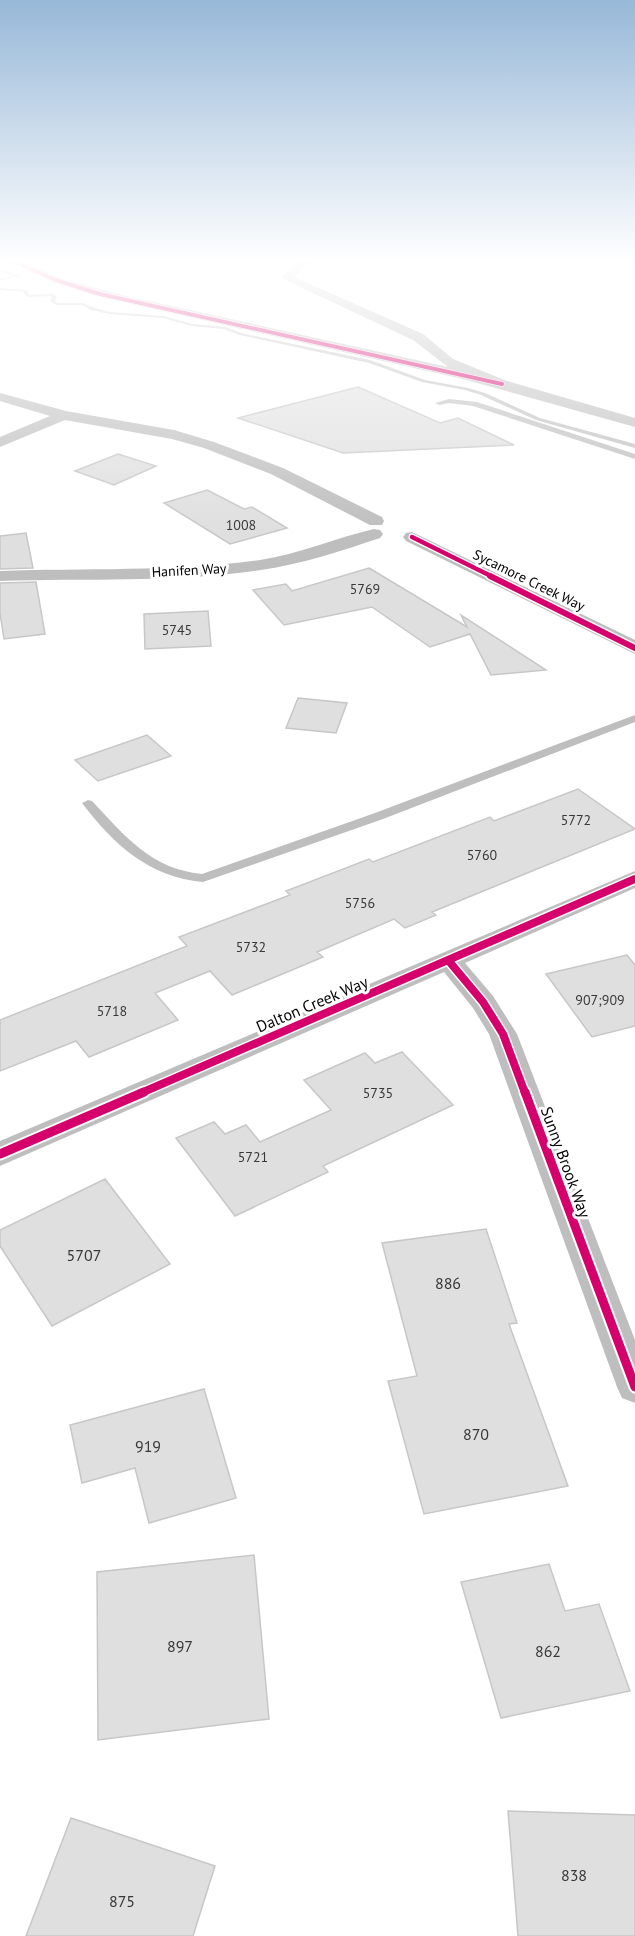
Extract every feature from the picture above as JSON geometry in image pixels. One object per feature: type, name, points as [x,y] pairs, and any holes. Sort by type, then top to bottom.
[{"type":"street","points":[[367,351],[502,384],[635,423]]},
{"type":"street","points":[[435,351],[448,362],[502,384]]},
{"type":"street","points":[[0,397],[64,415],[174,435],[209,445],[277,471],[393,539],[405,525]]},
{"type":"street","points":[[0,442],[64,415]]},
{"type":"street","name":"Hanifen Way","points":[[0,576],[173,572],[259,565],[295,558],[375,527],[405,525]]},
{"type":"street","name":"Sycamore Creek Way","points":[[405,525],[635,648]]},
{"type":"street","name":"Dalton Creek Way","points":[[0,1154],[635,879]]},
{"type":"street","name":"Sunny Brook Way","points":[[448,960],[483,1002],[503,1034],[635,1387]]},
{"type":"lane","points":[[439,403],[449,401],[474,404],[635,456]]},
{"type":"lane","points":[[88,804],[144,860],[183,878],[203,878],[379,816],[635,718]]},
{"type":"building","points":[[358,387],[440,423],[458,418],[514,445],[343,453],[238,418]]},
{"type":"building","points":[[118,454],[156,466],[114,485],[75,471]]},
{"type":"building","points":[[207,490],[244,509],[252,507],[287,528],[230,544],[164,503]]},
{"type":"building","points":[[26,533],[33,568],[0,569],[0,536]]},
{"type":"building","points":[[369,568],[467,627],[461,615],[546,670],[491,675],[470,634],[430,647],[372,607],[284,625],[253,590],[286,584],[292,591]]},
{"type":"building","points":[[36,582],[45,634],[4,639],[0,613],[0,583]]},
{"type":"building","points":[[208,611],[211,646],[145,649],[144,614]]},
{"type":"building","points":[[298,698],[347,703],[336,733],[286,728]]},
{"type":"building","points":[[147,735],[171,756],[98,781],[75,760]]},
{"type":"building","points":[[578,789],[635,829],[432,912],[436,915],[405,928],[394,919],[317,952],[323,957],[232,995],[210,971],[155,993],[178,1020],[89,1057],[76,1041],[0,1071],[0,1020],[187,946],[179,937],[290,895],[286,891],[369,859],[373,862],[490,817],[494,821]]},
{"type":"building","points":[[627,955],[635,965],[635,1026],[592,1037],[546,974]]},
{"type":"building","points":[[402,1052],[453,1105],[323,1166],[328,1172],[235,1216],[176,1138],[214,1122],[225,1134],[246,1125],[260,1142],[331,1110],[304,1080],[365,1053],[375,1063]]},
{"type":"building","points":[[105,1179],[170,1264],[52,1326],[0,1246],[0,1230]]},
{"type":"building","points":[[486,1229],[517,1323],[509,1324],[568,1486],[424,1514],[388,1381],[417,1376],[382,1243]]},
{"type":"building","points":[[204,1389],[236,1498],[149,1523],[135,1468],[82,1483],[70,1425]]},
{"type":"building","points":[[254,1555],[269,1719],[98,1740],[97,1572]]},
{"type":"building","points":[[549,1564],[565,1611],[599,1604],[630,1691],[501,1718],[461,1582]]},
{"type":"building","points":[[508,1811],[635,1815],[635,1936],[518,1936]]},
{"type":"building","points":[[71,1818],[215,1866],[193,1936],[26,1936]]},
{"type":"waterway","points":[[321,351],[370,362],[424,381],[483,394],[538,419],[635,446]]},
{"type":"cycle path","points":[[362,351],[502,384]]},
{"type":"cycle path","points":[[412,537],[635,648]]},
{"type":"cycle path","points":[[0,1154],[635,879]]},
{"type":"cycle path","points":[[448,960],[483,1002],[503,1034],[635,1387]]}]
